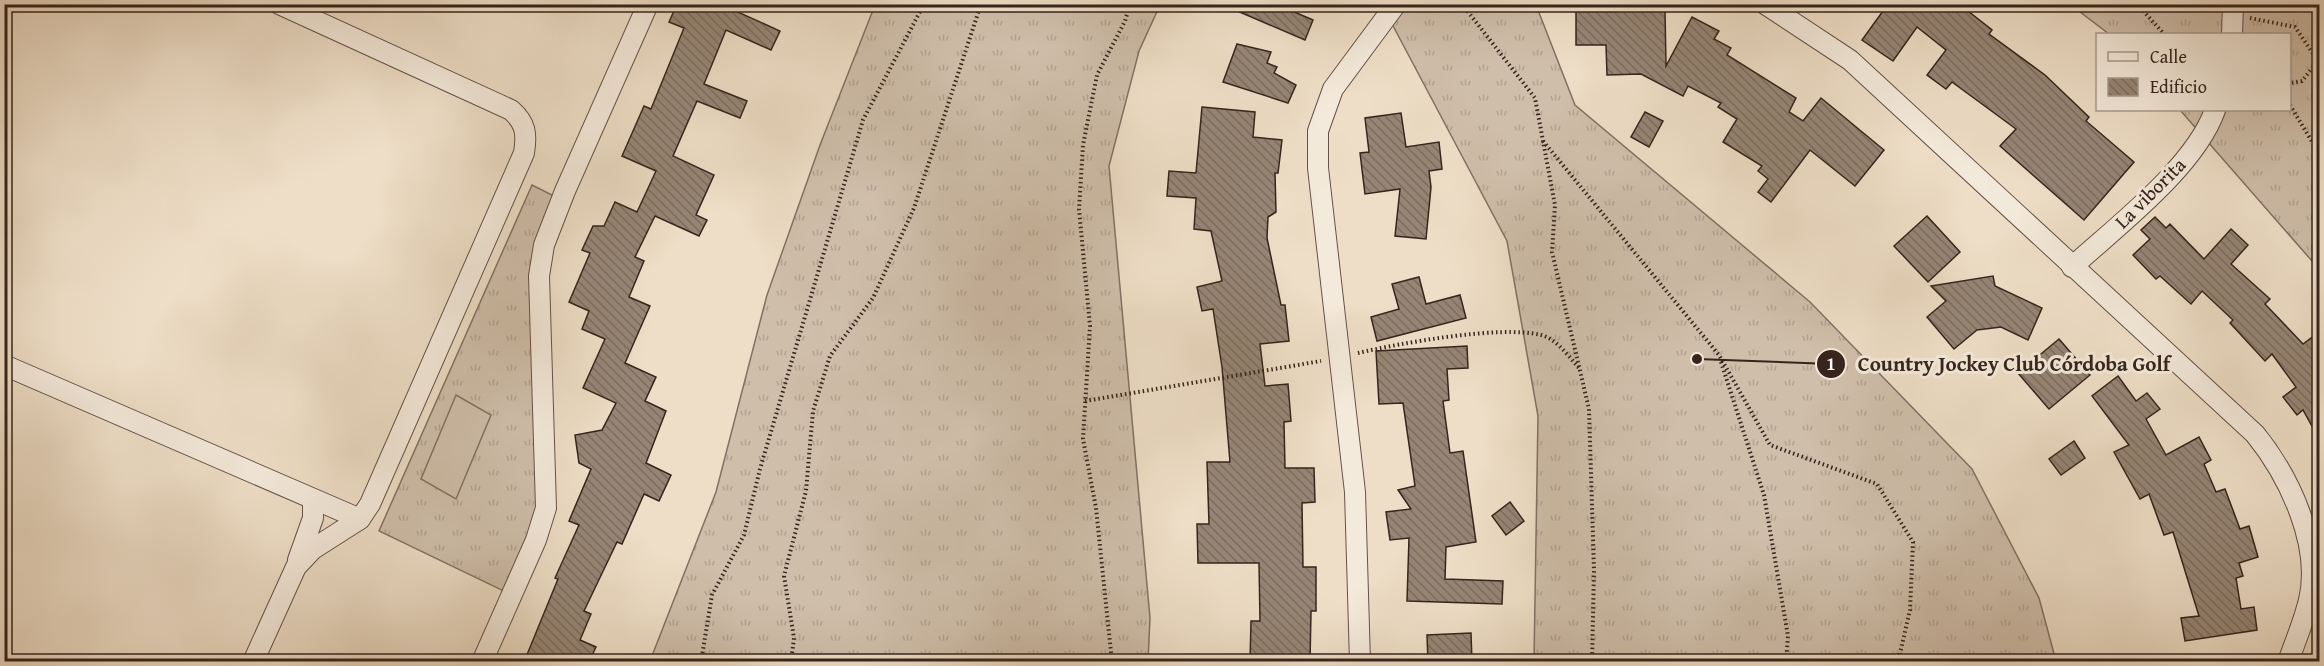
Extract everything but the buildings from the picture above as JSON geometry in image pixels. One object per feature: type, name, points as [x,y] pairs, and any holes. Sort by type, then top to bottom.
[{"type":"street","points":[[279,4],[511,110],[521,118],[527,135],[524,153],[370,504],[360,519],[313,549],[296,567]]},
{"type":"street","points":[[482,662],[536,540],[546,508],[538,276],[544,245],[564,191],[648,4]]},
{"type":"street","points":[[1360,662],[1355,492],[1318,168],[1318,131],[1333,89],[1396,4]]},
{"type":"street","points":[[1765,4],[1850,60],[2255,435],[2275,459],[2297,503],[2310,556],[2309,599],[2288,662]]},
{"type":"street","points":[[2232,33],[2239,11]]},
{"type":"street","name":"La viborita","points":[[2072,267],[2126,218],[2188,156],[2207,130],[2215,111]]},
{"type":"street","points":[[4,365],[360,519]]},
{"type":"street","points":[[253,662],[296,567],[314,518],[313,500]]},
{"type":"path","points":[[701,662],[712,595],[744,535],[760,469],[863,120],[924,4]]},
{"type":"path","points":[[791,662],[794,638],[784,576],[806,491],[813,411],[830,356],[873,298],[914,208],[981,4]]},
{"type":"path","points":[[1112,662],[1096,508],[1083,440],[1090,326],[1080,209],[1083,144],[1097,75],[1125,21],[1130,4]]},
{"type":"path","points":[[1462,4],[1535,98],[1555,205],[1552,252],[1589,410],[1594,571],[1593,662]]},
{"type":"path","points":[[2137,4],[2163,33]]},
{"type":"path","points":[[2239,11],[2295,27],[2318,61],[2302,81],[2291,84]]},
{"type":"path","points":[[2291,108],[2319,155]]},
{"type":"path","points":[[1542,140],[1719,355],[1770,445],[1877,484],[1913,542],[1910,610],[1898,662]]},
{"type":"path","points":[[1719,355],[1764,495],[1788,636],[1786,662]]},
{"type":"green space","points":[[875,5],[1160,5],[1139,51],[1109,166],[1150,618],[1148,661],[650,661],[716,492],[767,295],[820,145]]},
{"type":"green space","points":[[1382,5],[1536,5],[1575,105],[1810,302],[1972,469],[2039,598],[2056,661],[1534,661],[1538,416],[1507,241]]},
{"type":"green space","points":[[2071,5],[2319,5],[2319,269],[2181,111],[2291,111],[2291,33],[2108,33]]},
{"type":"green space","points":[[532,185],[562,200],[544,245],[546,508],[512,595],[379,531]]},
{"type":"green space","points":[[456,395],[491,415],[456,499],[421,479]]},
{"type":"place","name":"Country Jockey Club Córdoba Golf","points":[[1697,359]]}]
